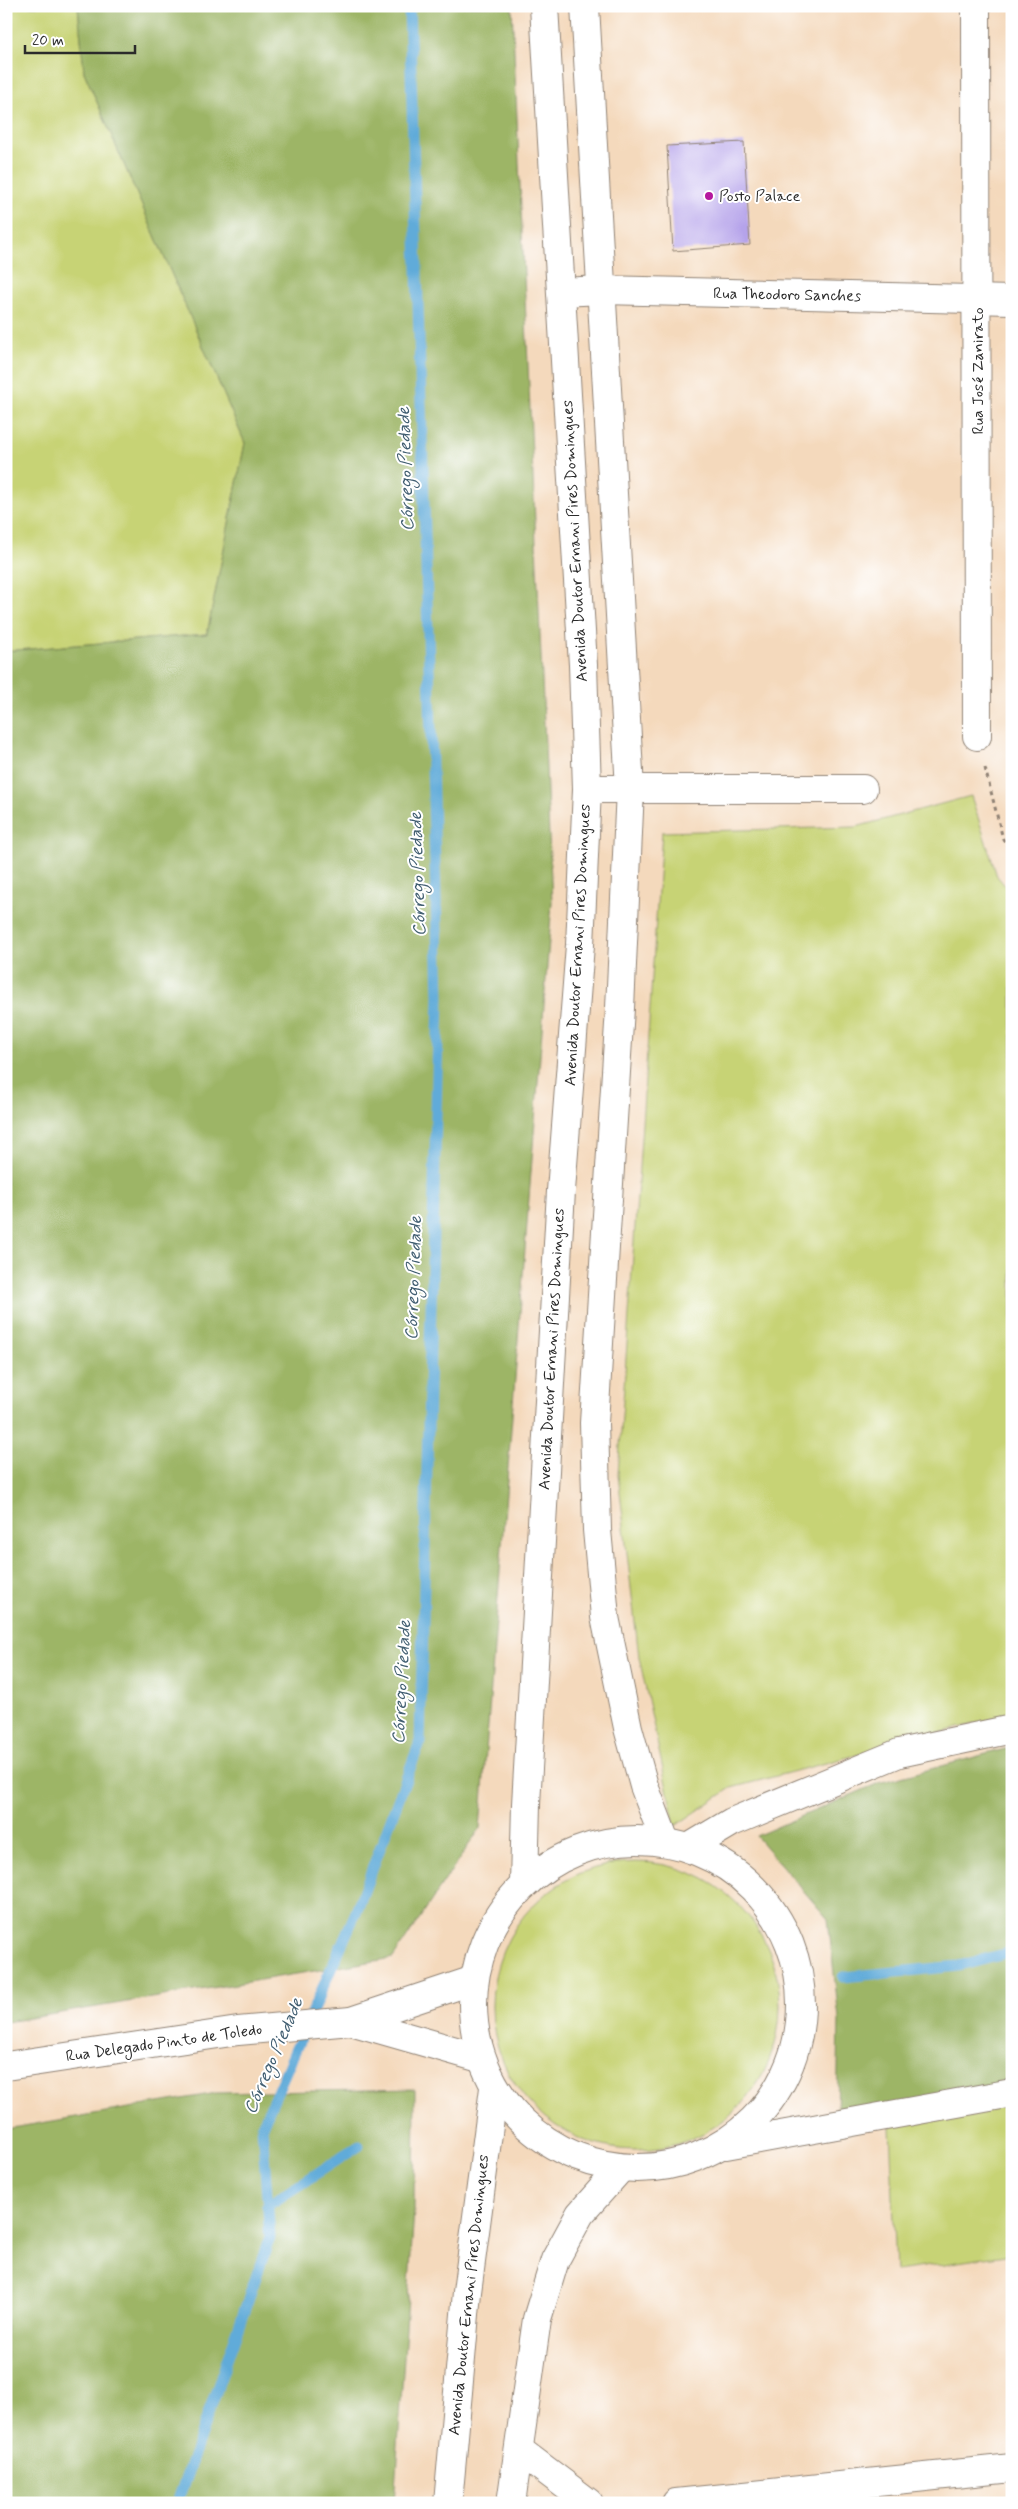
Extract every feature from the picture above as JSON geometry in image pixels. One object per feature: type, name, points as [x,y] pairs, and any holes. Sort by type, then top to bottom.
[{"type":"main road","name":"Avenida Doutor Ernani Pires Domingues","points":[[524,1884],[527,1794],[561,1200],[580,945],[587,789],[582,656],[544,6]]},
{"type":"main road","points":[[586,6],[630,789],[620,1018],[594,1423],[597,1530],[605,1617],[628,1728],[644,1786],[677,1844]]},
{"type":"main road","name":"Rua José Zanirato","points":[[976,6],[978,300],[977,736]]},
{"type":"main road","name":"Rua Theodoro Sanches","points":[[561,292],[602,290],[1012,300]]},
{"type":"main road","points":[[587,789],[863,788]]},
{"type":"main road","points":[[677,1844],[899,1753],[1012,1730]]},
{"type":"main road","points":[[722,2146],[759,2116],[786,2077],[800,2032],[802,1985],[790,1940],[766,1900],[732,1868],[677,1844],[614,1840],[566,1855],[524,1884],[491,1928],[474,1980],[472,2020],[480,2058],[494,2088],[526,2128],[570,2156],[620,2169],[673,2166],[722,2146],[1012,2093]]},
{"type":"main road","name":"Rua Delegado Pinto de Toledo","points":[[6,2066],[238,2031],[343,2021],[474,1980]]},
{"type":"main road","name":"Rua Delegado Pinto de Toledo","points":[[343,2021],[480,2058]]},
{"type":"main road","name":"Avenida Doutor Ernani Pires Domingues","points":[[448,2503],[467,2292],[494,2088]]},
{"type":"main road","points":[[512,2503],[538,2319],[555,2260],[580,2214],[620,2169]]},
{"type":"main road","points":[[519,2450],[589,2503]]},
{"type":"main road","points":[[687,2502],[1012,2468]]},
{"type":"path","points":[[977,736],[1003,839],[1012,852]]},
{"type":"green space","points":[[6,6],[78,6],[84,72],[245,443],[207,634],[6,651]]},
{"type":"green space","points":[[78,6],[512,6],[552,902],[480,1828],[393,1958],[6,2022],[6,651],[207,634],[245,443],[84,72]]},
{"type":"green space","points":[[971,796],[997,876],[1012,894],[1012,1714],[731,1788],[675,1826],[639,1657],[618,1475],[662,832],[856,827]]},
{"type":"green space","points":[[1012,1747],[1012,2084],[837,2116],[839,2019],[828,1919],[756,1836],[879,1783]]},
{"type":"green space","points":[[636,1862],[664,1865],[691,1873],[704,1879],[738,1904],[763,1938],[769,1951],[777,1978],[780,2006],[777,2034],[769,2061],[763,2074],[738,2108],[704,2133],[691,2139],[664,2147],[636,2150],[608,2147],[581,2139],[568,2133],[534,2108],[509,2074],[503,2061],[495,2034],[492,2006],[495,1978],[503,1951],[509,1938],[534,1904],[568,1879],[581,1873],[608,1865]]},
{"type":"green space","points":[[415,2089],[414,2211],[394,2503],[6,2503],[6,2129],[217,2093]]},
{"type":"green space","points":[[1012,2105],[1012,2254],[896,2271],[890,2127]]},
{"type":"building","name":"Posto Palace","points":[[744,142],[750,245],[673,251],[667,146]]},
{"type":"waterway","name":"Córrego Piedade","points":[[177,2503],[270,2237],[262,2126],[356,1912],[420,1742],[439,996],[409,6]]},
{"type":"waterway","points":[[843,1977],[959,1966],[1012,1952]]},
{"type":"waterway","points":[[267,2206],[359,2146]]},
{"type":"place","name":"Posto Palace","points":[[709,196]]}]
